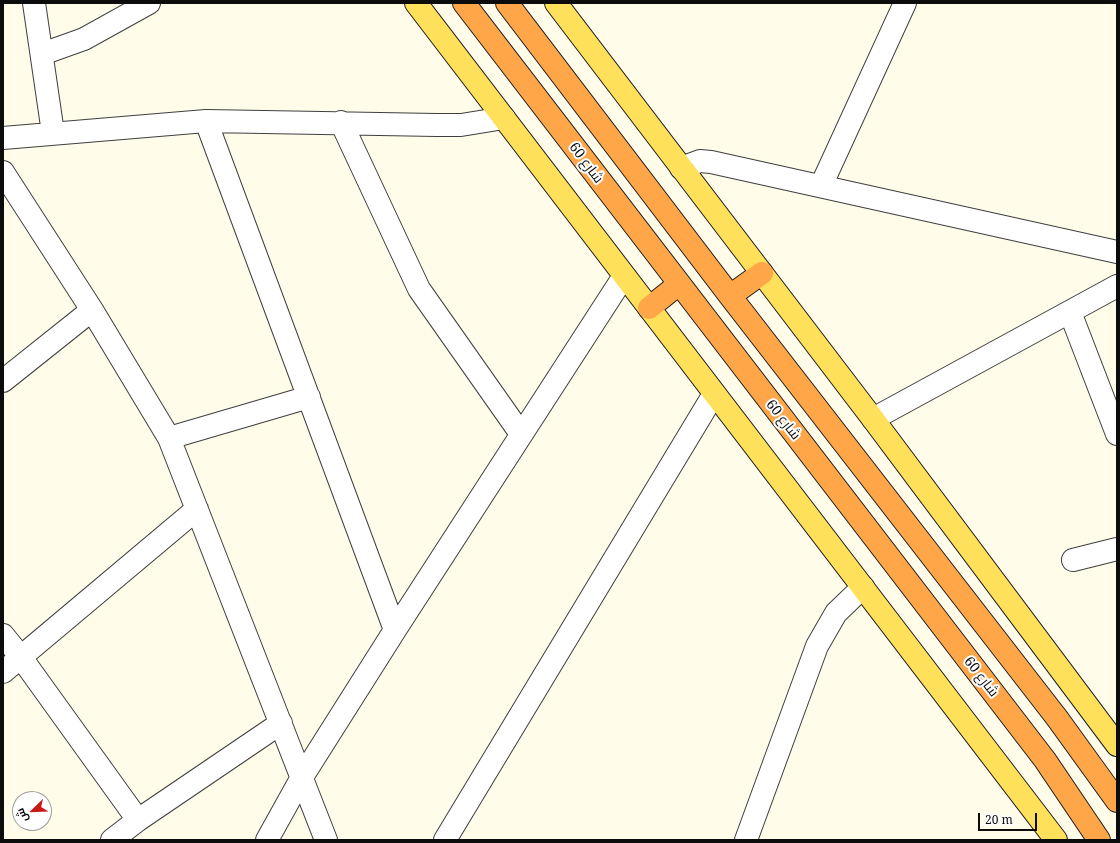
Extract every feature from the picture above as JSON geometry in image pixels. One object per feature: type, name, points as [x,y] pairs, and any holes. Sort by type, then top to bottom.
[{"type":"highway","name":"شارع 60","points":[[464,3],[1045,760],[1099,840]]},
{"type":"highway","points":[[507,3],[730,296],[1057,718],[1117,801]]},
{"type":"highway","points":[[730,296],[762,272]]},
{"type":"highway","points":[[649,308],[679,284]]},
{"type":"main road","points":[[416,3],[1056,840]]},
{"type":"main road","points":[[556,3],[762,272],[1117,745]]},
{"type":"street","points":[[34,3],[53,133]]},
{"type":"street","points":[[42,54],[84,39],[149,3]]},
{"type":"street","points":[[821,186],[905,3]]},
{"type":"street","points":[[3,138],[206,121],[461,125],[504,118]]},
{"type":"street","points":[[206,121],[395,630]]},
{"type":"street","points":[[341,122],[419,289],[521,434]]},
{"type":"street","points":[[681,168],[691,163],[700,161],[711,162],[1117,252]]},
{"type":"street","points":[[3,172],[92,310],[170,438],[326,840]]},
{"type":"street","points":[[267,840],[302,777],[395,630],[624,276]]},
{"type":"street","points":[[873,419],[1117,286]]},
{"type":"street","points":[[3,381],[92,310]]},
{"type":"street","points":[[1070,312],[1117,434]]},
{"type":"street","points":[[445,840],[714,394]]},
{"type":"street","points":[[170,438],[309,397]]},
{"type":"street","points":[[3,672],[20,656],[197,509]]},
{"type":"street","points":[[1073,560],[1117,549]]},
{"type":"street","points":[[746,840],[818,646],[836,613],[863,587]]},
{"type":"street","points":[[3,635],[20,656],[138,820]]},
{"type":"street","points":[[112,840],[138,820],[281,722]]}]
